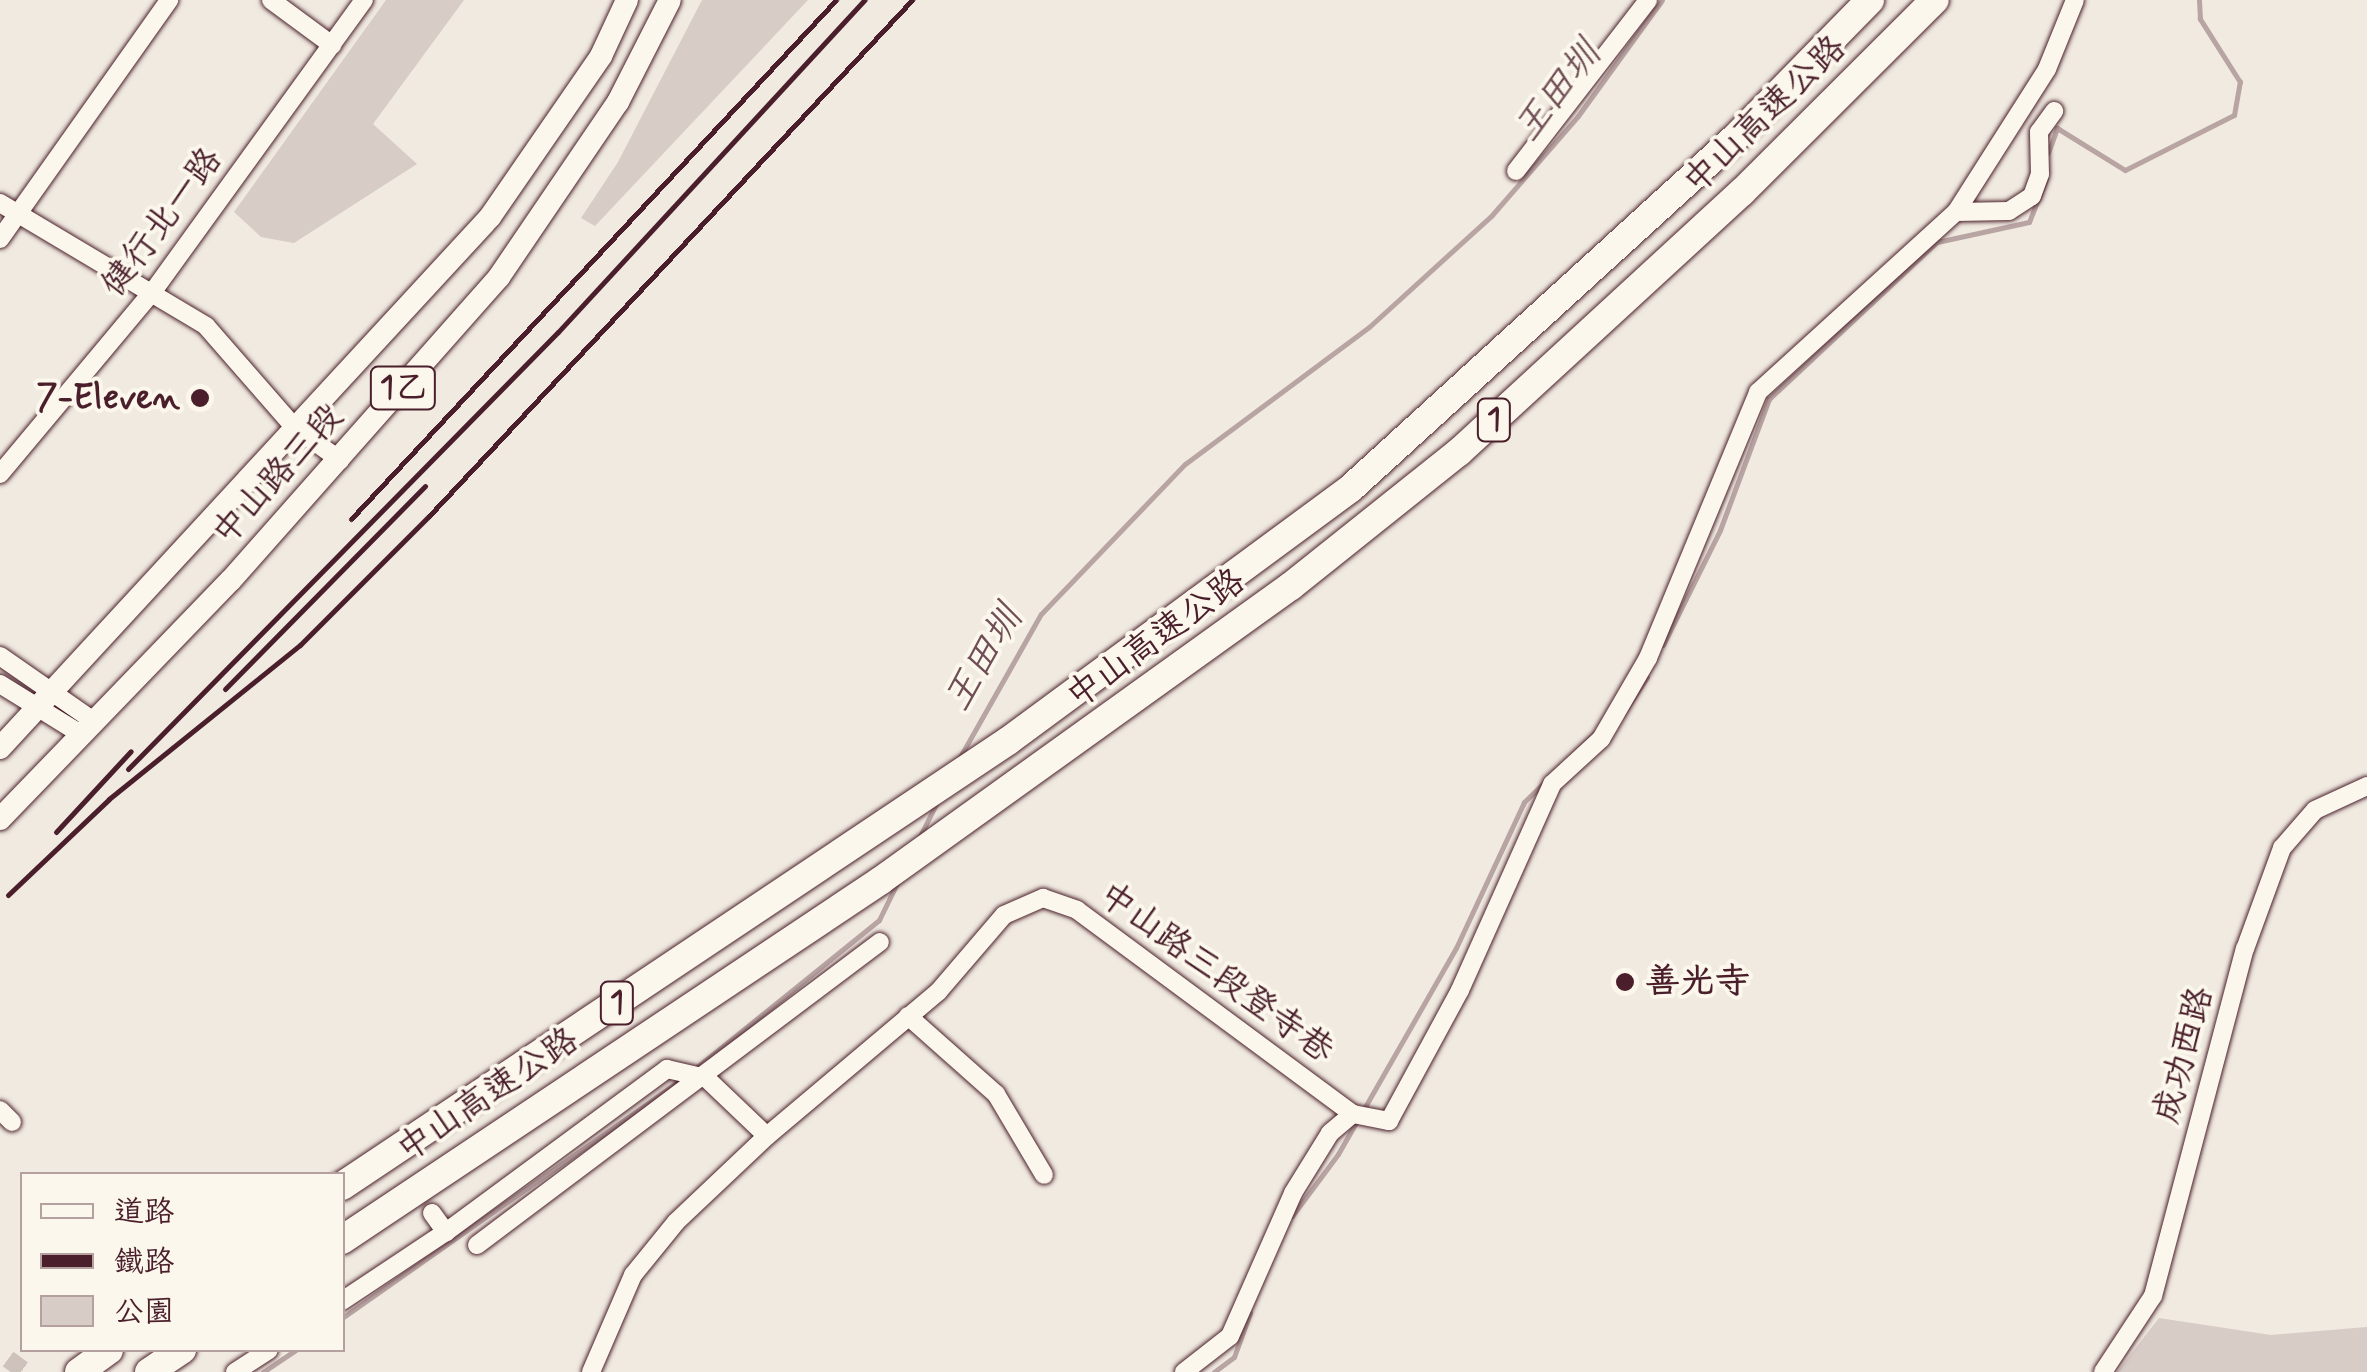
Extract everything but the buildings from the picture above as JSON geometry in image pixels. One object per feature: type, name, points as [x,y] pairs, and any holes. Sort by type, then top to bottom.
[{"type":"highway","name":"中山高速公路","points":[[345,1184],[1008,742],[1251,565],[1435,418],[1736,138],[1870,0]]},
{"type":"highway","name":"中山高速公路","points":[[345,1238],[1011,791],[1291,586],[1459,452],[1742,192],[1935,0]]},
{"type":"highway","points":[[78,1372],[106,1352]]},
{"type":"highway","points":[[149,1372],[179,1352]]},
{"type":"main road","name":"中山路三段","points":[[0,748],[490,218],[601,56],[627,0]]},
{"type":"main road","name":"中山路三段","points":[[0,819],[340,460],[499,277],[618,102],[670,0]]},
{"type":"street","points":[[0,238],[169,0]]},
{"type":"street","points":[[272,0],[332,46]]},
{"type":"street","name":"健行北一路","points":[[0,474],[154,290],[364,0]]},
{"type":"street","points":[[1516,171],[1648,0]]},
{"type":"street","points":[[1184,1372],[1230,1336],[1293,1193],[1330,1133],[1359,1116],[1389,1121],[1460,990],[1552,784],[1601,739],[1648,658],[1758,392],[1956,212],[2047,69],[2075,0]]},
{"type":"street","points":[[1956,212],[2009,211],[2032,196],[2040,174],[2039,132],[2054,111]]},
{"type":"street","points":[[0,203],[154,290],[206,326],[294,427],[340,460]]},
{"type":"street","points":[[0,656],[45,699],[86,726]]},
{"type":"street","points":[[0,684],[45,699]]},
{"type":"street","name":"成功西路","points":[[2103,1372],[2153,1296],[2245,950],[2282,848],[2316,810],[2367,786]]},
{"type":"street","name":"中山路三段登寺巷","points":[[590,1372],[633,1275],[676,1222],[767,1136],[938,992],[1004,915],[1028,900],[1060,902],[1359,1116]]},
{"type":"street","points":[[476,1245],[706,1078],[880,942]]},
{"type":"street","points":[[908,1016],[996,1094],[1044,1175]]},
{"type":"street","points":[[345,1299],[446,1232],[667,1070],[706,1078],[767,1136]]},
{"type":"street","points":[[432,1213],[446,1232]]},
{"type":"street","points":[[234,1372],[265,1352]]},
{"type":"green space","points":[[386,0],[464,0],[373,124],[417,164],[294,243],[261,237],[234,212]]},
{"type":"green space","points":[[702,0],[808,0],[595,226],[581,218],[618,162]]},
{"type":"green space","points":[[2159,1318],[2271,1335],[2367,1327],[2367,1372],[2117,1372]]},
{"type":"waterway","name":"王田圳","points":[[956,764],[1041,614],[1185,464],[1369,327],[1492,215],[1578,116],[1662,0]]},
{"type":"waterway","points":[[2048,153],[2057,128],[2125,170],[2234,115],[2240,82],[2200,19],[2199,0]]},
{"type":"waterway","points":[[1663,645],[1720,530],[1769,399],[1937,242],[2029,222],[2046,179]]},
{"type":"waterway","points":[[1623,714],[1647,677]]},
{"type":"waterway","points":[[1292,1216],[1338,1154],[1456,948],[1524,802],[1594,734]]},
{"type":"waterway","name":"王田圳","points":[[918,840],[938,800]]},
{"type":"waterway","name":"王田圳","points":[[692,1071],[879,920],[898,881]]},
{"type":"waterway","name":"王田圳","points":[[345,1316],[683,1078]]},
{"type":"waterway","points":[[1214,1372],[1234,1357],[1250,1313]]},
{"type":"waterway","name":"王田圳","points":[[263,1372],[293,1352]]},
{"type":"tunnel","points":[[8,1359],[26,1372]]},
{"type":"railway","points":[[351,519],[836,0]]},
{"type":"railway","points":[[128,769],[558,332],[864,0]]},
{"type":"railway","points":[[8,895],[109,799],[300,645],[429,516],[912,0]]},
{"type":"railway","points":[[225,689],[425,486]]},
{"type":"railway","points":[[56,832],[131,751]]},
{"type":"place","name":"7-Eleven","points":[[200,398]]},
{"type":"place","name":"善光寺","points":[[1625,982]]}]
